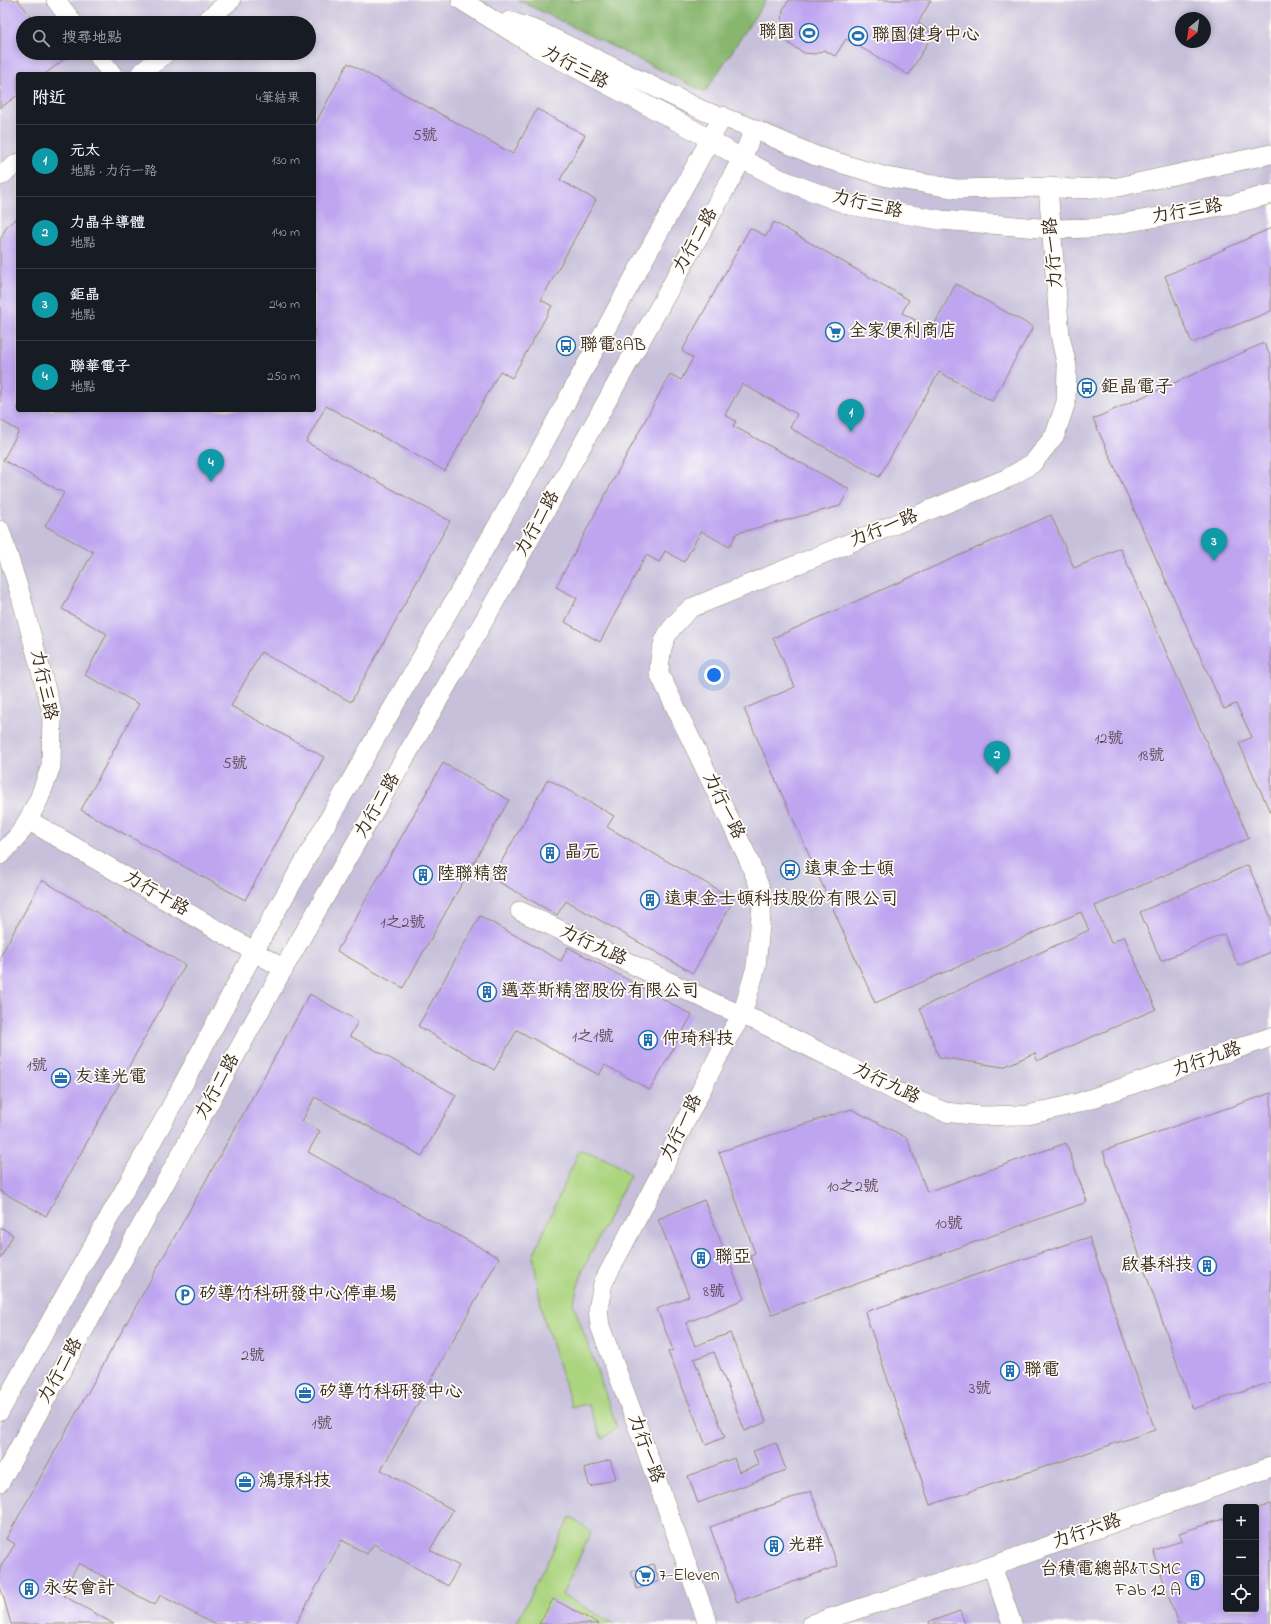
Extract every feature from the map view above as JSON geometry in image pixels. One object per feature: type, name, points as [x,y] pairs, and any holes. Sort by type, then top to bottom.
[{"type":"street","points":[[56,0],[68,16]]},
{"type":"street","points":[[212,16],[231,0]]},
{"type":"street","name":"力行三路","points":[[461,0],[536,47],[692,129],[742,159],[780,179],[849,205],[941,220],[1052,228],[1095,228],[1233,204],[1271,194]]},
{"type":"street","name":"力行三路","points":[[481,12],[538,31],[704,111],[723,116],[816,156],[887,177],[957,189],[1048,187],[1072,189],[1118,187],[1271,154]]},
{"type":"street","points":[[101,60],[110,72]]},
{"type":"street","points":[[142,72],[157,60]]},
{"type":"street","name":"力行二路","points":[[0,1411],[165,1118],[254,951],[526,476],[723,116]]},
{"type":"street","name":"力行二路","points":[[0,1482],[284,969],[490,610],[742,159],[754,129]]},
{"type":"street","points":[[0,176],[16,164]]},
{"type":"street","name":"力行一路","points":[[708,1624],[645,1446],[600,1326],[598,1309],[603,1282],[661,1173],[726,1041],[742,1015],[756,967],[762,905],[760,888],[747,856],[659,673],[659,656],[665,637],[676,621],[691,608],[1008,478],[1033,463],[1055,435],[1066,402],[1067,367],[1060,335],[1048,187]]},
{"type":"street","name":"力行三路","points":[[0,530],[20,594],[52,712],[51,766],[39,799],[28,820],[18,836],[0,855]]},
{"type":"street","name":"力行十路","points":[[28,820],[284,969]]},
{"type":"street","name":"力行九路","points":[[520,911],[742,1015],[842,1063],[904,1095],[945,1112],[981,1116],[1028,1115],[1078,1103],[1271,1037]]},
{"type":"street","name":"力行六路","points":[[812,1624],[992,1566],[1271,1467]]},
{"type":"street","points":[[992,1566],[1012,1624]]},
{"type":"shaded area","points":[[0,0],[1271,0],[1271,1624],[0,1624]]},
{"type":"green space","points":[[518,0],[766,0],[705,92]]},
{"type":"green space","points":[[579,1151],[606,1159],[630,1175],[583,1269],[573,1303],[617,1427],[602,1439],[588,1404],[572,1407],[543,1316],[533,1256]]},
{"type":"green space","points":[[570,1517],[591,1532],[562,1595],[614,1624],[516,1624]]},
{"type":"building","points":[[0,0],[18,0],[31,16],[16,16],[16,60],[63,60],[48,72],[16,72],[16,96],[0,108]]},
{"type":"building","name":"聯園健身中心","points":[[789,0],[931,0],[918,23],[933,33],[909,75],[846,39],[835,56],[824,50],[815,54],[804,53],[788,43],[782,27],[783,9]]},
{"type":"building","points":[[348,63],[513,154],[537,109],[585,135],[560,180],[596,200],[541,300],[552,306],[512,378],[500,371],[445,471],[326,406],[306,442],[450,521],[351,702],[261,652],[231,706],[324,757],[245,900],[81,810],[139,704],[85,675],[107,634],[62,609],[93,552],[45,526],[64,493],[3,460],[19,431],[0,420],[0,240],[7,226],[16,219],[16,412],[316,412],[316,122]]},
{"type":"building","points":[[774,222],[909,300],[902,313],[932,329],[956,284],[1033,327],[992,401],[939,372],[879,477],[790,428],[797,414],[742,384],[725,415],[736,421],[733,426],[849,489],[840,506],[737,533],[729,547],[701,531],[684,562],[665,551],[659,562],[646,555],[600,642],[565,622],[577,598],[556,587],[670,374],[681,380],[693,358],[682,351],[750,228],[766,236]]},
{"type":"building","points":[[1271,228],[1271,311],[1192,343],[1165,276]]},
{"type":"building","points":[[1264,343],[1271,358],[1271,814],[1239,743],[1252,737],[1236,704],[1224,709],[1093,419]]},
{"type":"building","points":[[1051,515],[1074,568],[1120,548],[1249,838],[1095,906],[1111,943],[1124,936],[1156,1009],[1037,1061],[1035,1053],[1003,1067],[939,1057],[920,1008],[1089,930],[1081,912],[875,1003],[744,709],[795,687],[773,638]]},
{"type":"building","name":"陸聯精密","points":[[443,763],[509,800],[403,988],[337,951]]},
{"type":"building","points":[[548,779],[614,816],[607,827],[734,899],[693,973],[566,901],[557,915],[492,878]]},
{"type":"building","points":[[1248,865],[1271,918],[1271,952],[1238,966],[1224,934],[1161,961],[1140,912]]},
{"type":"building","name":"友達光電","points":[[42,880],[185,965],[46,1216],[0,1191],[0,957]]},
{"type":"building","points":[[480,916],[561,961],[568,947],[692,1015],[650,1090],[605,1065],[599,1075],[517,1030],[494,1070],[418,1026]]},
{"type":"building","points":[[310,994],[358,1021],[350,1036],[456,1095],[422,1156],[315,1097],[302,1121],[320,1131],[308,1152],[499,1258],[381,1470],[453,1510],[430,1550],[459,1566],[448,1586],[374,1544],[367,1554],[342,1540],[296,1624],[213,1624],[160,1595],[155,1605],[79,1563],[62,1592],[65,1594],[64,1596],[114,1624],[11,1624],[0,1585],[0,1568],[15,1544],[6,1539]]},
{"type":"building","name":"啟碁科技","points":[[1271,1093],[1271,1382],[1193,1409],[1103,1151]]},
{"type":"building","points":[[851,1109],[907,1138],[927,1192],[1066,1143],[1087,1202],[772,1314],[750,1255],[755,1253],[719,1152]]},
{"type":"building","points":[[704,1200],[744,1299],[686,1323],[695,1346],[730,1333],[766,1422],[745,1431],[714,1352],[694,1359],[725,1437],[706,1445],[668,1352],[673,1350],[657,1309],[689,1296],[658,1219]]},
{"type":"building","points":[[0,1227],[13,1235],[0,1259]]},
{"type":"building","name":"聯電","points":[[1089,1237],[1155,1430],[930,1505],[865,1312]]},
{"type":"building","points":[[776,1443],[786,1470],[698,1503],[688,1476],[734,1458],[739,1472],[759,1465],[753,1451]]},
{"type":"building","points":[[610,1460],[616,1478],[590,1487],[584,1468]]},
{"type":"building","name":"光群","points":[[811,1491],[838,1566],[737,1602],[710,1527]]},
{"type":"building","name":"台積電總部&TSMC Fab 12 A","points":[[1271,1504],[1271,1624],[1178,1624],[1153,1550],[1182,1541],[1179,1533],[1223,1519],[1223,1612],[1259,1612],[1259,1508]]},
{"type":"building","name":"7-Eleven","points":[[653,1564],[659,1581],[637,1589],[631,1572]]},
{"type":"building","points":[[553,1599],[599,1624],[539,1624]]},
{"type":"building","points":[[960,1611],[965,1624],[929,1624],[929,1622]]},
{"type":"place","name":"聯園","points":[[809,33]]},
{"type":"place","name":"聯園健身中心","points":[[858,36]]},
{"type":"place","name":"全家便利商店","points":[[835,332]]},
{"type":"place","name":"聯電8AB","points":[[566,346]]},
{"type":"place","name":"鉅晶電子","points":[[1087,388]]},
{"type":"place","name":"元太","points":[[851,432]]},
{"type":"place","name":"聯華電子","points":[[211,482]]},
{"type":"place","name":"鉅晶","points":[[1214,561]]},
{"type":"place","name":"力晶半導體","points":[[997,774]]},
{"type":"place","name":"晶元","points":[[550,853]]},
{"type":"place","name":"遠東金士頓","points":[[790,870]]},
{"type":"place","name":"陸聯精密","points":[[423,875]]},
{"type":"place","name":"遠東金士頓科技股份有限公司","points":[[650,900]]},
{"type":"place","name":"邁萃斯精密股份有限公司","points":[[487,992]]},
{"type":"place","name":"仲琦科技","points":[[648,1040]]},
{"type":"place","name":"友達光電","points":[[61,1078]]},
{"type":"place","name":"聯亞","points":[[701,1258]]},
{"type":"place","name":"啟碁科技","points":[[1207,1266]]},
{"type":"place","name":"矽導竹科研發中心停車場","points":[[185,1295]]},
{"type":"place","name":"聯電","points":[[1010,1371]]},
{"type":"place","name":"矽導竹科研發中心","points":[[305,1393]]},
{"type":"place","name":"鴻璟科技","points":[[245,1482]]},
{"type":"place","name":"光群","points":[[774,1546]]},
{"type":"place","name":"7-Eleven","points":[[645,1576]]},
{"type":"place","name":"台積電總部&TSMC Fab 12 A","points":[[1195,1580]]},
{"type":"place","name":"永安會計","points":[[29,1589]]}]
